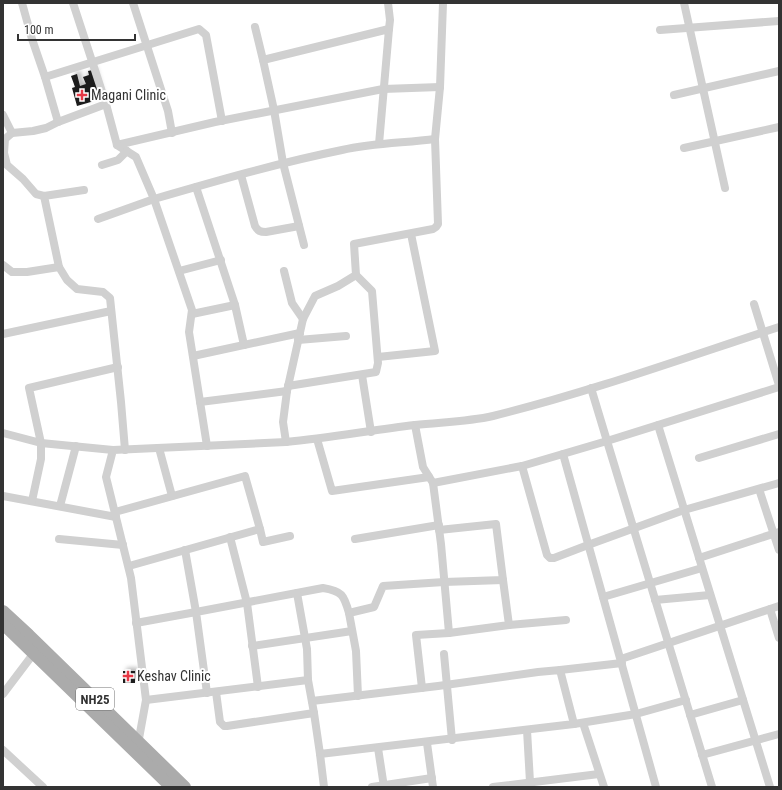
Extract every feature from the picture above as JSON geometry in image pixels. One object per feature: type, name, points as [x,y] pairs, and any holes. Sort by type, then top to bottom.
[{"type":"main road","name":"NH25","points":[[3,611],[185,787]]},
{"type":"main road","name":"NH25","points":[[3,624],[171,787]]},
{"type":"street","points":[[22,3],[58,122]]},
{"type":"street","points":[[73,3],[106,104],[117,146],[136,157],[154,199],[192,310],[189,332],[206,446]]},
{"type":"street","points":[[133,3],[168,111],[172,133]]},
{"type":"street","points":[[379,144],[390,20],[388,3]]},
{"type":"street","points":[[200,402],[376,372],[378,357],[372,291],[356,275],[354,244],[433,229],[438,224],[435,139],[440,87],[443,3]]},
{"type":"street","points":[[684,3],[725,188]]},
{"type":"street","points":[[660,30],[779,23]]},
{"type":"street","points":[[255,27],[274,110],[283,164],[304,245]]},
{"type":"street","points":[[45,78],[199,29],[206,35],[222,121]]},
{"type":"street","points":[[263,60],[389,29]]},
{"type":"street","points":[[674,95],[779,71]]},
{"type":"street","points":[[117,146],[222,121],[383,88],[440,87]]},
{"type":"street","points":[[84,190],[44,196],[36,194],[23,179],[7,165],[4,153],[5,139],[12,133],[46,128],[106,104]]},
{"type":"street","points":[[3,115],[12,133]]},
{"type":"street","points":[[684,148],[779,127]]},
{"type":"street","points":[[98,219],[154,199],[241,174],[283,164],[342,150],[379,144],[435,139]]},
{"type":"street","points":[[102,165],[118,160],[127,152]]},
{"type":"street","points":[[241,174],[257,230],[266,232],[299,226]]},
{"type":"street","points":[[196,187],[235,305],[244,345]]},
{"type":"street","points":[[44,196],[59,267],[67,280],[77,289],[103,292],[110,298],[118,367],[124,450]]},
{"type":"street","points":[[378,357],[435,351],[411,234]]},
{"type":"street","points":[[179,271],[221,260]]},
{"type":"street","points":[[3,265],[12,272],[27,272],[59,267]]},
{"type":"street","points":[[284,271],[292,303],[303,319]]},
{"type":"street","points":[[286,442],[283,422],[287,388],[303,319],[315,296],[338,286],[356,275]]},
{"type":"street","points":[[317,440],[332,491],[431,480],[522,466],[658,425],[779,386],[754,304]]},
{"type":"street","points":[[192,314],[235,305]]},
{"type":"street","points":[[3,334],[111,310]]},
{"type":"street","points":[[3,433],[41,443],[124,450],[317,440],[415,425],[450,423],[492,416],[591,388],[779,327]]},
{"type":"street","points":[[193,356],[244,345],[299,336],[346,336]]},
{"type":"street","points":[[32,501],[41,459],[41,443],[29,388],[118,367]]},
{"type":"street","points":[[362,375],[371,432]]},
{"type":"street","points":[[591,388],[712,787]]},
{"type":"street","points":[[415,425],[422,467],[431,480],[439,528],[449,633]]},
{"type":"street","points":[[658,425],[770,787]]},
{"type":"street","points":[[699,458],[779,434]]},
{"type":"street","points":[[60,506],[76,446]]},
{"type":"street","points":[[159,448],[172,496]]},
{"type":"street","points":[[113,450],[106,477],[129,566],[146,700],[135,753]]},
{"type":"street","points":[[563,454],[656,787]]},
{"type":"street","points":[[522,466],[548,557],[554,558],[684,510],[779,483]]},
{"type":"street","points":[[3,496],[115,515],[172,496],[245,476],[263,542],[290,536]]},
{"type":"street","points":[[759,489],[776,533],[779,550]]},
{"type":"street","points":[[355,539],[439,528],[496,524],[509,625]]},
{"type":"street","points":[[129,566],[260,529]]},
{"type":"street","points":[[699,558],[776,533]]},
{"type":"street","points":[[230,537],[247,603],[258,687]]},
{"type":"street","points":[[60,539],[123,545]]},
{"type":"street","points":[[185,550],[196,612],[206,693]]},
{"type":"street","points":[[603,596],[702,568]]},
{"type":"street","points":[[349,613],[374,607],[383,586],[503,580]]},
{"type":"street","points":[[136,623],[323,588],[336,590],[346,600],[349,613],[356,651],[358,696]]},
{"type":"street","points":[[297,593],[305,638],[308,680],[324,787]]},
{"type":"street","points":[[655,600],[710,595]]},
{"type":"street","points":[[312,701],[446,685],[621,661],[779,606]]},
{"type":"street","points":[[770,610],[779,638]]},
{"type":"street","points":[[422,688],[416,635],[449,633],[509,625],[566,620]]},
{"type":"street","points":[[252,646],[352,631]]},
{"type":"street","points":[[3,694],[34,653]]},
{"type":"street","points":[[444,654],[452,740]]},
{"type":"street","points":[[560,670],[574,724]]},
{"type":"street","points":[[146,700],[308,680]]},
{"type":"street","points":[[216,692],[220,722],[224,726],[314,713]]},
{"type":"street","points":[[320,754],[427,743],[583,723],[636,714],[686,700]]},
{"type":"street","points":[[690,716],[743,700]]},
{"type":"street","points":[[583,723],[604,787]]},
{"type":"street","points":[[527,730],[530,782]]},
{"type":"street","points":[[702,755],[779,734]]},
{"type":"street","points":[[427,743],[433,787]]},
{"type":"street","points":[[378,748],[384,786]]},
{"type":"street","points":[[3,750],[43,787]]},
{"type":"street","points":[[493,787],[530,782],[547,784],[599,774]]},
{"type":"street","points":[[372,787],[432,778]]},
{"type":"building","points":[[93,70],[101,99],[77,106],[72,88],[75,87],[71,76],[77,74],[80,86],[86,84],[83,77],[89,75],[88,71]]},
{"type":"building","points":[[123,671],[135,671],[135,683],[123,683]]},
{"type":"place","name":"Magani Clinic","points":[[82,95]]},
{"type":"place","name":"Keshav Clinic","points":[[128,676]]}]
